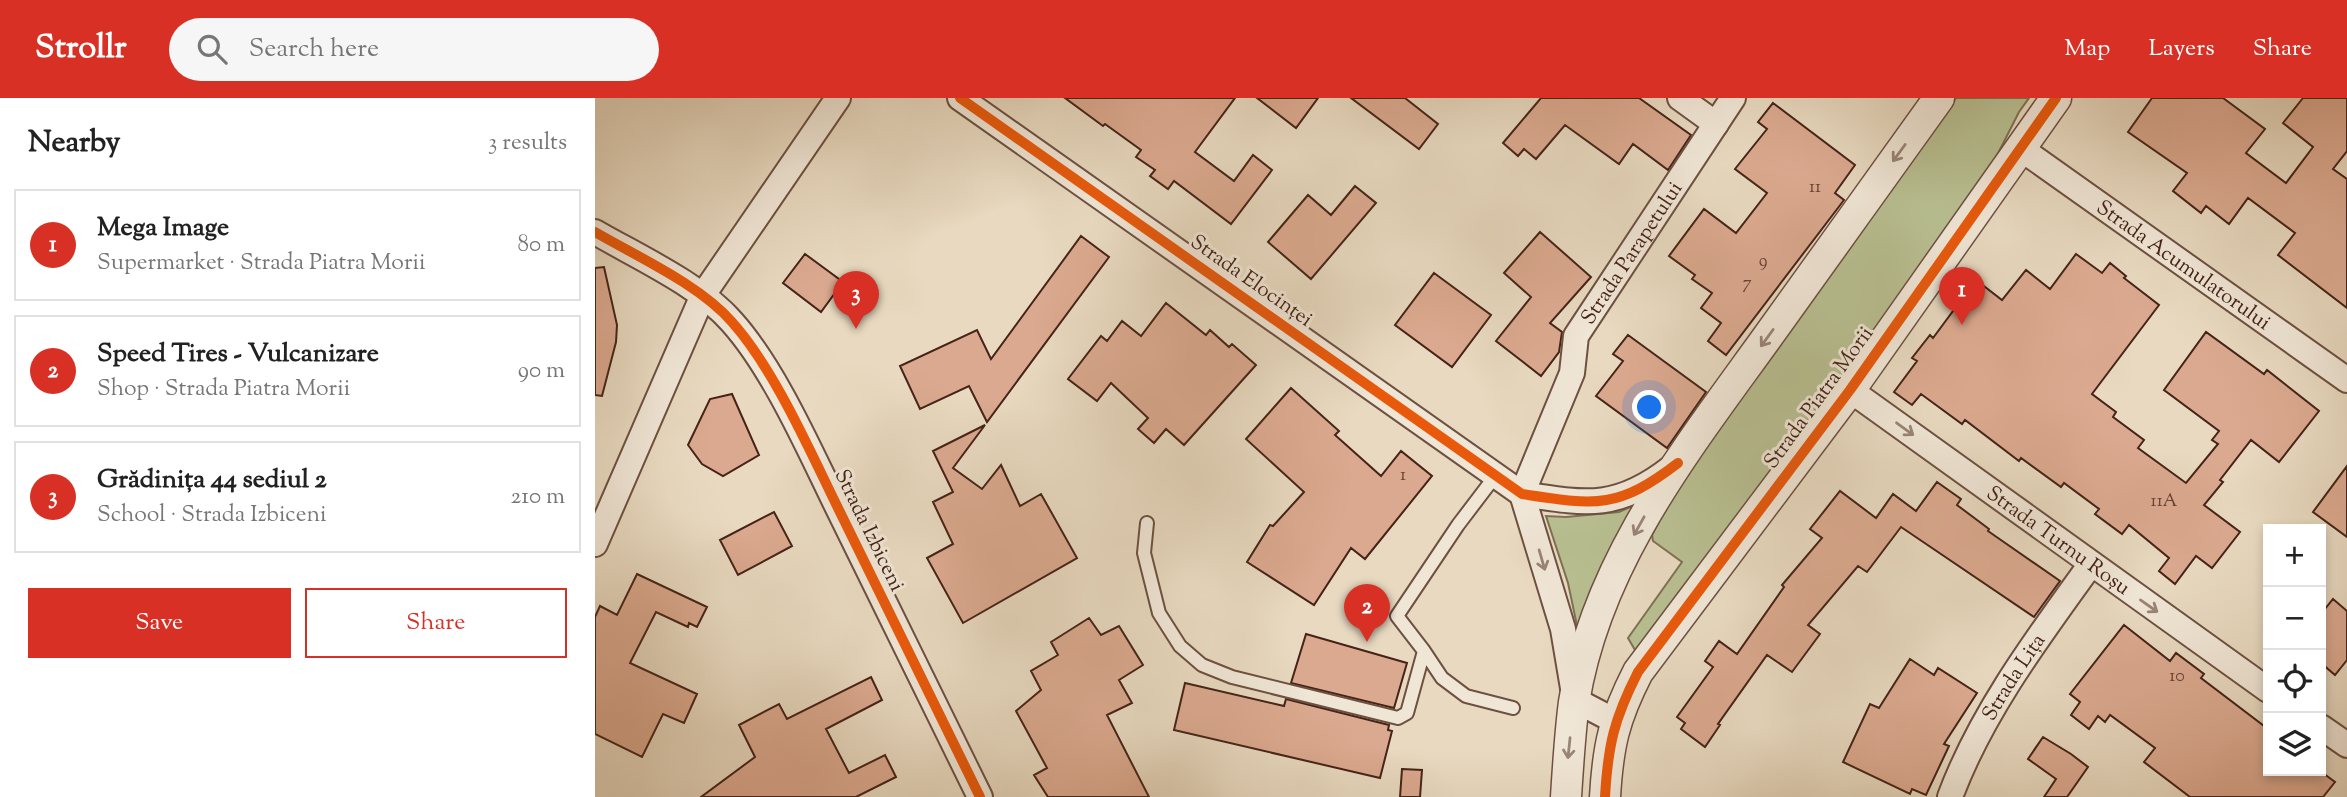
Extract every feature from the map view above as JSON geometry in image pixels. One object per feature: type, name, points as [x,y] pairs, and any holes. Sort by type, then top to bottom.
[{"type":"street","points":[[597,536],[703,295],[838,98]]},
{"type":"street","name":"Strada Elocinței","points":[[960,98],[1522,494]]},
{"type":"street","points":[[1680,98],[1716,124]]},
{"type":"street","name":"Strada Parapetului","points":[[1522,494],[1572,373],[1576,335],[1733,98]]},
{"type":"street","points":[[1566,797],[1574,700],[1589,644],[1612,580],[1653,500],[1939,98]]},
{"type":"street","name":"Strada Piatra Morii","points":[[1605,797],[1608,752],[1615,721],[1651,651],[1850,390],[2056,98]]},
{"type":"street","name":"Strada Acumulatorului","points":[[2020,148],[2347,380]]},
{"type":"street","name":"Strada Izbiceni","points":[[595,233],[703,295],[732,321],[772,379],[980,797]]},
{"type":"street","name":"Strada Turnu Roșu","points":[[1850,390],[2263,686]]},
{"type":"street","points":[[1574,700],[1563,629],[1522,494],[1579,502],[1603,502],[1625,496],[1650,484],[1678,463]]},
{"type":"street","name":"Strada Lița","points":[[1950,797],[1958,775],[2017,666],[2091,564]]},
{"type":"street","points":[[1574,700],[1615,721]]},
{"type":"street","points":[[2326,730],[2347,745]]},
{"type":"lane","points":[[1496,475],[1458,525],[1397,616],[1442,678],[1466,696],[1513,708]]},
{"type":"lane","points":[[1147,523],[1144,552],[1159,613],[1180,646],[1202,665],[1232,677],[1398,718],[1407,713],[1424,651]]},
{"type":"green space","points":[[1956,98],[2029,98],[2019,112],[1984,181],[1649,650],[1635,650],[1628,638],[1682,562],[1653,541],[1652,535],[1673,494]]},
{"type":"green space","points":[[1648,499],[1580,640],[1568,583],[1546,516],[1619,512]]},
{"type":"building","points":[[1065,98],[1235,98],[1195,152],[1234,181],[1253,155],[1272,170],[1231,224],[1174,181],[1168,189],[1150,176],[1155,170],[1136,157],[1141,150]]},
{"type":"building","points":[[1257,98],[1318,98],[1296,128]]},
{"type":"building","points":[[1351,98],[1405,98],[1438,124],[1419,149]]},
{"type":"building","points":[[1541,98],[1639,98],[1691,135],[1668,170],[1633,144],[1619,164],[1565,125],[1536,159],[1524,149],[1518,156],[1503,143]]},
{"type":"building","points":[[2152,98],[2223,98],[2265,129],[2246,153],[2286,183],[2313,147],[2283,123],[2303,98],[2347,98],[2347,151],[2333,169],[2347,179],[2347,308],[2278,255],[2295,233],[2248,198],[2229,224],[2206,206],[2201,213],[2173,191],[2187,173],[2128,132]]},
{"type":"building","points":[[1773,103],[1855,165],[1835,193],[1844,200],[1726,355],[1708,341],[1721,323],[1701,308],[1712,293],[1692,279],[1695,275],[1669,256],[1704,209],[1736,233],[1767,193],[1735,169],[1767,129],[1758,122]]},
{"type":"building","points":[[1355,186],[1376,203],[1311,279],[1268,242],[1308,195],[1331,215]]},
{"type":"building","points":[[1540,232],[1591,277],[1550,323],[1562,332],[1559,352],[1541,376],[1496,341],[1531,297],[1504,273]]},
{"type":"building","points":[[1081,236],[1109,257],[987,422],[969,386],[920,409],[900,366],[977,330],[991,359]]},
{"type":"building","points":[[805,254],[843,282],[821,312],[783,283]]},
{"type":"building","points":[[2076,254],[2102,273],[2110,263],[2126,276],[2124,278],[2159,305],[2092,394],[2116,412],[2113,417],[2144,440],[2138,448],[2186,483],[2218,444],[2212,440],[2219,431],[2164,390],[2206,332],[2264,374],[2267,370],[2319,411],[2279,462],[2251,440],[2204,505],[2240,532],[2212,568],[2196,556],[2175,584],[2159,571],[2169,558],[2129,525],[2122,534],[2095,514],[2099,509],[2064,483],[2061,487],[2021,458],[2019,461],[1965,420],[1962,424],[1921,394],[1912,405],[1894,392],[1917,361],[1912,358],[1930,335],[1933,338],[1976,280],[2002,300],[2026,270],[2050,289]]},
{"type":"building","points":[[604,267],[617,325],[616,342],[602,396],[595,395],[595,268]]},
{"type":"building","points":[[1434,273],[1491,315],[1452,367],[1395,325]]},
{"type":"building","points":[[1166,303],[1206,335],[1210,330],[1229,347],[1232,344],[1256,365],[1184,445],[1166,429],[1154,443],[1138,429],[1148,418],[1111,383],[1097,401],[1068,379],[1101,336],[1107,341],[1122,321],[1141,336]]},
{"type":"building","points":[[1628,335],[1706,392],[1667,448],[1596,396],[1623,361],[1613,354]]},
{"type":"building","points":[[1291,388],[1339,431],[1335,435],[1381,476],[1401,451],[1432,476],[1365,559],[1351,548],[1314,605],[1247,562],[1270,525],[1273,526],[1304,492],[1246,439]]},
{"type":"building","points":[[732,394],[759,455],[723,476],[702,464],[688,445],[710,399]]},
{"type":"building","points":[[985,425],[953,468],[982,489],[1001,465],[1020,506],[1041,494],[1077,558],[963,623],[927,558],[953,544],[933,502],[953,492],[933,451]]},
{"type":"building","points":[[2347,466],[2347,537],[2313,512]]},
{"type":"building","points":[[1937,482],[1961,499],[1957,505],[1989,529],[1988,531],[2060,581],[2034,617],[1901,527],[1867,572],[1858,566],[1808,625],[1820,634],[1792,672],[1767,655],[1705,747],[1681,729],[1685,723],[1677,717],[1713,667],[1705,661],[1719,641],[1737,654],[1784,587],[1782,585],[1822,538],[1810,529],[1840,491],[1876,518],[1893,494],[1916,511]]},
{"type":"building","points":[[774,512],[792,546],[738,575],[720,540]]},
{"type":"building","points":[[637,574],[707,607],[697,627],[689,623],[688,627],[656,612],[630,663],[697,694],[684,723],[663,714],[642,757],[595,734],[595,617],[600,606],[617,615]]},
{"type":"building","points":[[2333,599],[2347,611],[2347,660],[2335,675],[2326,667],[2326,608]]},
{"type":"building","points":[[1089,618],[1101,635],[1119,626],[1143,665],[1119,680],[1132,703],[1107,715],[1149,797],[1048,797],[1034,775],[1047,768],[1016,711],[1041,690],[1031,671],[1058,655],[1051,642]]},
{"type":"building","points":[[2124,625],[2170,661],[2176,653],[2204,674],[2201,678],[2263,725],[2263,776],[2326,775],[2335,782],[2323,797],[2190,797],[2144,762],[2155,748],[2110,715],[2105,722],[2098,716],[2089,729],[2071,715],[2080,702],[2070,694]]},
{"type":"building","points":[[1306,634],[1407,663],[1394,708],[1291,683]]},
{"type":"building","points":[[1910,659],[1934,675],[1938,668],[1977,693],[1944,744],[1949,746],[1926,795],[1912,789],[1910,794],[1843,762],[1870,704],[1879,708]]},
{"type":"building","points":[[871,677],[882,700],[826,729],[849,773],[885,755],[896,777],[856,797],[701,797],[755,757],[739,725],[779,704],[787,719]]},
{"type":"building","points":[[1185,683],[1284,706],[1286,699],[1389,725],[1388,730],[1392,731],[1380,778],[1174,730]]},
{"type":"building","points":[[2043,737],[2088,767],[2067,797],[2044,797],[2056,779],[2028,759]]},
{"type":"building","points":[[1402,769],[1422,770],[1420,797],[1400,797]]},
{"type":"cycle path","points":[[960,98],[1522,494],[1569,500],[1605,500],[1638,489],[1678,463]]},
{"type":"cycle path","points":[[1605,797],[1614,733],[1623,704],[1638,672],[1850,390],[2056,98]]},
{"type":"cycle path","points":[[595,232],[668,272],[703,296],[732,322],[762,363],[803,435],[980,797]]},
{"type":"place","name":"Mega Image","points":[[1962,325]]},
{"type":"place","name":"Grădinița 44 sediul 2","points":[[856,329]]},
{"type":"place","name":"Speed Tires - Vulcanizare","points":[[1367,642]]}]
